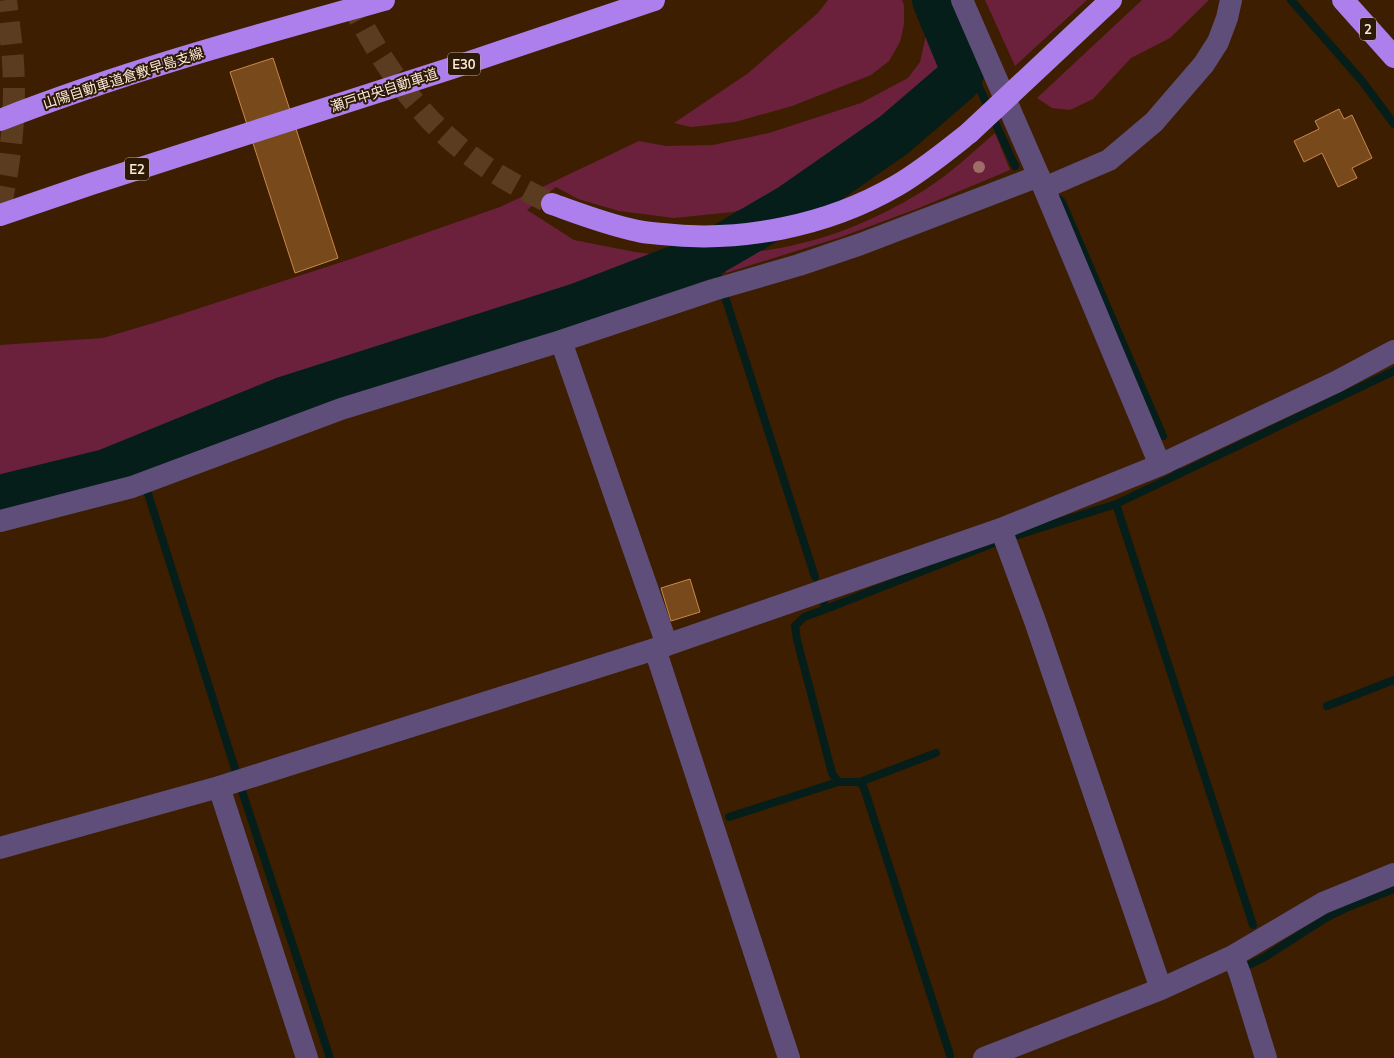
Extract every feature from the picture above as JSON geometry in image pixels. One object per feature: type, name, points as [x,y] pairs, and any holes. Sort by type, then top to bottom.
[{"type":"highway","name":"山陽自動車道倉敷早島支線","points":[[0,120],[140,71],[247,38],[384,0]]},
{"type":"highway","name":"瀬戸中央自動車道","points":[[274,125],[452,68],[654,0]]},
{"type":"highway","points":[[552,204],[597,220],[639,231],[685,236],[722,236],[759,232],[796,225],[833,215],[894,187],[926,167],[969,133],[1112,0]]},
{"type":"highway","name":"2","points":[[1343,0],[1394,57]]},
{"type":"highway","name":"E2","points":[[0,215],[90,184],[274,125]]},
{"type":"street","points":[[962,0],[1041,182],[1160,465]]},
{"type":"street","points":[[0,521],[132,487],[341,409],[561,341],[722,287],[798,265],[1109,160],[1154,122],[1204,64],[1218,42],[1227,18],[1231,0]]},
{"type":"street","points":[[561,341],[661,647],[789,1058]]},
{"type":"street","points":[[0,848],[250,777],[661,647],[1003,536],[1160,465],[1336,382],[1394,351]]},
{"type":"street","points":[[1003,536],[1035,621],[1161,989]]},
{"type":"street","points":[[224,785],[306,1058]]},
{"type":"street","points":[[984,1058],[1161,989],[1236,966],[1323,903],[1394,874]]},
{"type":"street","points":[[1236,966],[1266,1058]]},
{"type":"shaded area","points":[[828,0],[902,0],[904,5],[904,24],[900,42],[889,61],[871,75],[792,106],[735,122],[691,127],[674,123],[747,74],[818,13]]},
{"type":"shaded area","points":[[985,0],[1087,0],[1015,66]]},
{"type":"shaded area","points":[[1142,0],[1209,0],[1170,38],[1131,58],[1093,99],[1070,110],[1052,108],[1037,98]]},
{"type":"shaded area","points":[[922,2],[942,50],[945,70],[931,90],[776,199],[733,212],[674,218],[619,211],[578,199],[556,187],[527,210],[574,240],[635,252],[674,257],[560,299],[282,389],[146,439],[102,463],[0,488],[0,345],[103,338],[160,321],[351,259],[500,207],[639,141],[666,146],[713,145],[769,133],[861,103],[908,78],[920,62],[926,35]]},
{"type":"shaded area","points":[[995,133],[1010,170],[919,208],[841,237],[726,273],[721,258],[729,255],[781,248],[815,240],[848,229],[881,214],[926,189],[962,162]]},
{"type":"building","points":[[273,58],[338,258],[295,273],[230,72]]},
{"type":"building","points":[[1339,109],[1344,119],[1352,115],[1372,158],[1352,168],[1357,178],[1338,187],[1322,153],[1304,162],[1294,141],[1319,129],[1315,121]]},
{"type":"building","points":[[690,579],[700,612],[671,621],[661,588]]},
{"type":"waterway","points":[[0,498],[106,472],[283,400],[578,306],[703,258],[792,206],[894,135],[958,80],[963,68],[935,0]]},
{"type":"waterway","points":[[1291,0],[1362,81],[1394,124]]},
{"type":"waterway","points":[[963,68],[974,76],[1015,166]]},
{"type":"waterway","points":[[1060,200],[1163,436]]},
{"type":"waterway","points":[[711,253],[815,577]]},
{"type":"waterway","points":[[1177,471],[1179,474],[1394,371]]},
{"type":"waterway","points":[[137,459],[244,797],[330,1058]]},
{"type":"waterway","points":[[1179,474],[1116,504],[1253,925]]},
{"type":"waterway","points":[[826,609],[999,541],[1116,504]]},
{"type":"waterway","points":[[824,603],[826,609],[804,617],[795,626],[797,640],[832,773],[838,782],[860,782],[864,788],[950,1055]]},
{"type":"waterway","points":[[1327,706],[1394,680]]},
{"type":"waterway","points":[[860,782],[936,753]]},
{"type":"waterway","points":[[729,817],[838,782]]},
{"type":"waterway","points":[[1239,970],[1265,957],[1326,918],[1346,908],[1394,889]]},
{"type":"tunnel","points":[[0,208],[8,169],[14,109],[12,49],[6,0]]},
{"type":"tunnel","points":[[350,0],[374,45],[388,67],[436,126],[484,166],[552,204]]}]
